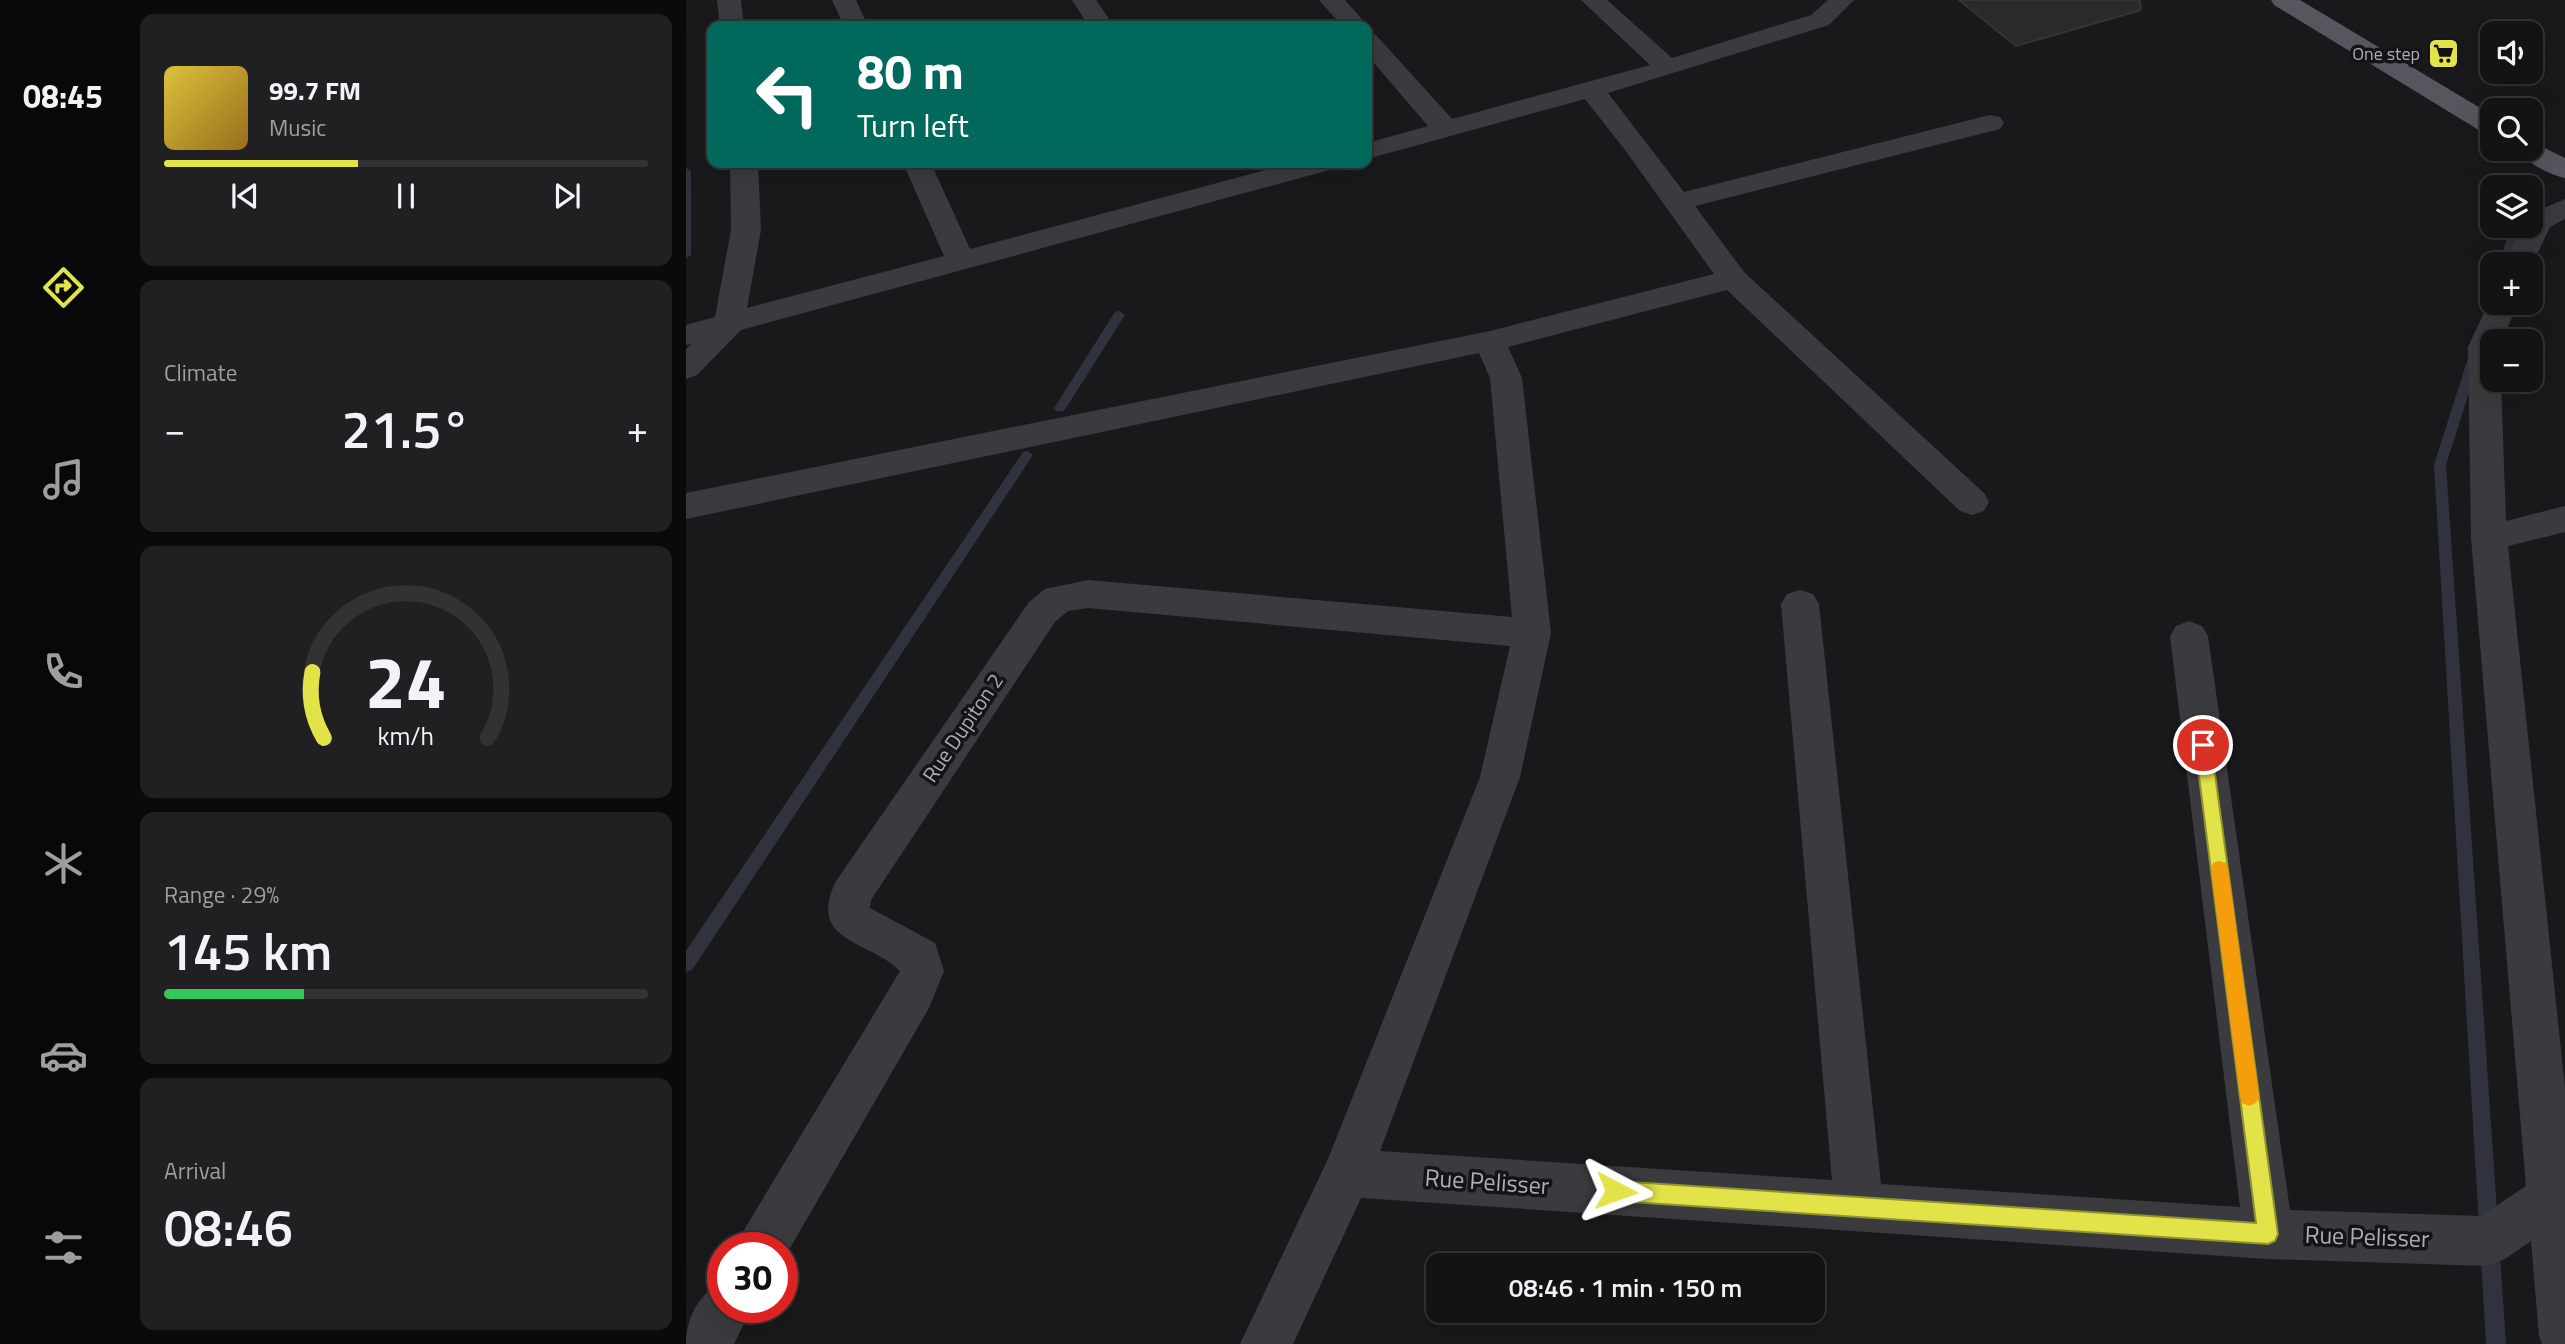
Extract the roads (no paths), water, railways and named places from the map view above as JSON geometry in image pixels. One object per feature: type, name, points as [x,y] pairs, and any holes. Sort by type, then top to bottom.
[{"type":"main road","points":[[2283,0],[2480,119]]},
{"type":"main road","points":[[2543,157],[2565,170]]},
{"type":"street","points":[[729,0],[731,21]]},
{"type":"street","points":[[844,0],[854,21]]},
{"type":"street","points":[[1084,0],[1098,21]]},
{"type":"street","points":[[1331,0],[1350,21]]},
{"type":"street","points":[[1593,0],[1668,68]]},
{"type":"street","points":[[1372,150],[1668,68],[1820,20],[1842,0]]},
{"type":"street","points":[[1372,46],[1447,130]]},
{"type":"street","points":[[1591,89],[1732,279],[1972,502]]},
{"type":"street","points":[[1677,202],[1990,123]]},
{"type":"street","points":[[686,368],[729,324],[747,230],[744,168]]},
{"type":"street","points":[[919,168],[961,261]]},
{"type":"street","points":[[686,335],[961,261],[1204,182],[1292,168]]},
{"type":"street","points":[[2524,252],[2538,222],[2565,208]]},
{"type":"street","points":[[686,506],[1490,341],[1732,279]]},
{"type":"street","points":[[2498,315],[2484,347],[2489,538],[2558,1187],[2565,1336]]},
{"type":"street","points":[[1266,1344],[1347,1173],[1500,777],[1532,634],[1506,378],[1490,341]]},
{"type":"street","points":[[2489,538],[2565,519]]},
{"type":"street","name":"Rue Dupiton 2","points":[[771,1232],[913,993],[922,971],[919,957],[855,922],[848,908],[851,894],[1042,612],[1058,598],[1088,594],[1532,634]]},
{"type":"street","points":[[1800,604],[1858,1207]]},
{"type":"street","points":[[2189,636],[2268,1234]]},
{"type":"street","name":"Rue Pelisser","points":[[1347,1173],[2268,1234],[2487,1241],[2558,1187]]},
{"type":"street","points":[[705,1344],[717,1323]]},
{"type":"waterway","points":[[686,171],[686,255]]},
{"type":"waterway","points":[[2508,252],[2512,238]]},
{"type":"waterway","points":[[1060,408],[1119,315]]},
{"type":"waterway","points":[[2474,358],[2440,465],[2496,1344]]},
{"type":"waterway","points":[[686,965],[1027,455]]},
{"type":"place","name":"One step","points":[[2443,54]]}]
